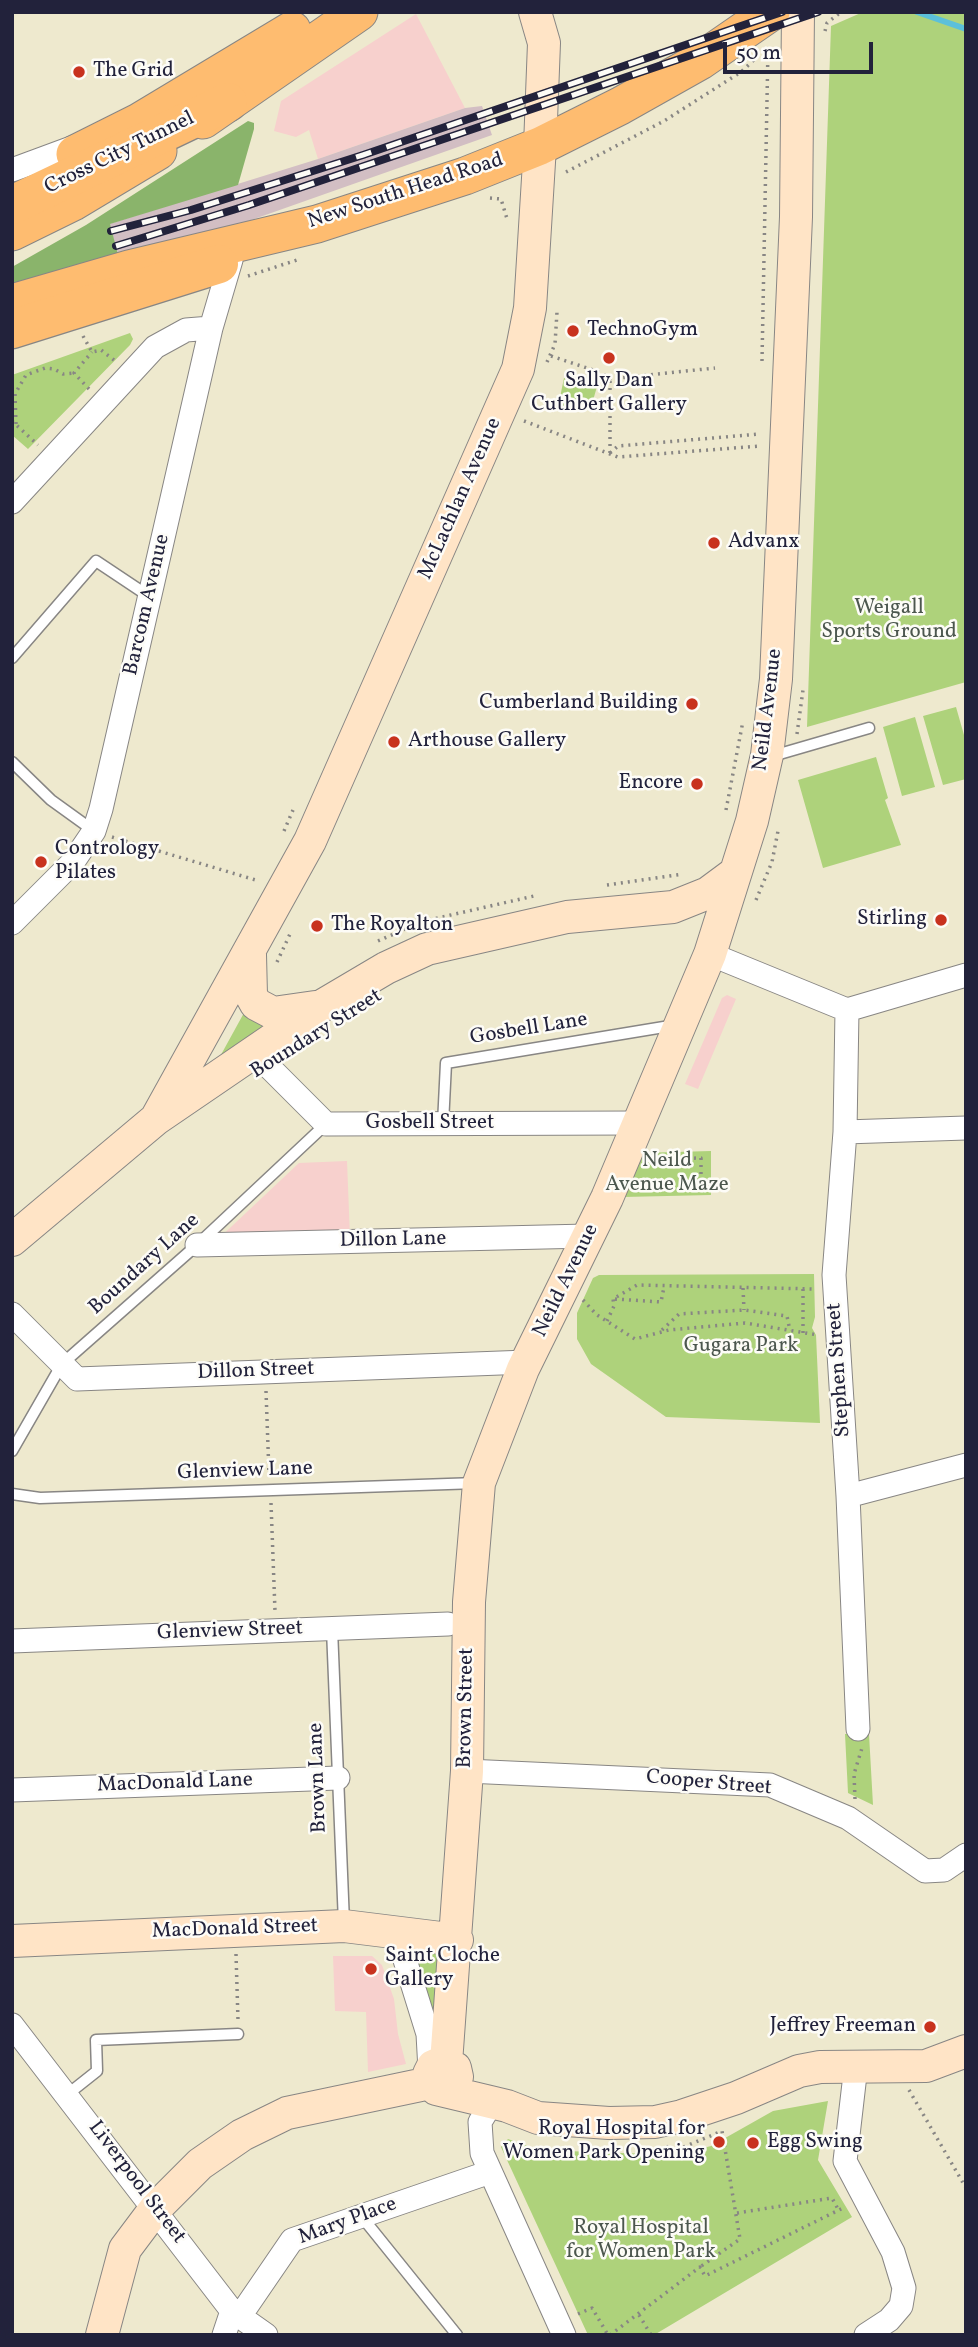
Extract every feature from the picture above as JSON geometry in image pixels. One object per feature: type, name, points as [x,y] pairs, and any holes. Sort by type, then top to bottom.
[{"type":"highway","name":"Cross City Tunnel","points":[[12,205],[228,102]]},
{"type":"highway","points":[[12,329],[232,267]]},
{"type":"main road","points":[[12,249],[359,12]]},
{"type":"main road","name":"McLachlan Avenue","points":[[156,1119],[250,954],[310,841],[518,369],[553,158],[544,43],[535,12]]},
{"type":"main road","name":"Neild Avenue","points":[[527,1362],[588,1236],[710,954],[752,821],[766,757],[776,679],[796,217],[798,12]]},
{"type":"main road","points":[[12,184],[110,137],[170,103],[304,18]]},
{"type":"main road","name":"New South Head Road","points":[[12,303],[129,269],[317,224],[466,176],[553,158],[585,125],[700,61],[774,26]]},
{"type":"main road","points":[[12,232],[134,166]]},
{"type":"main road","points":[[12,347],[83,337],[317,224]]},
{"type":"main road","name":"Boundary Street","points":[[12,1240],[156,1119],[320,1007],[386,968],[427,949],[567,917],[673,907],[708,893],[735,873]]},
{"type":"main road","points":[[673,907],[698,925],[707,939],[710,954]]},
{"type":"main road","name":"McLachlan Avenue","points":[[250,954],[251,995],[256,1004],[273,1013],[320,1007]]},
{"type":"main road","name":"Brown Street","points":[[442,2077],[457,1940],[467,1771],[469,1602],[479,1483],[502,1418],[527,1362]]},
{"type":"main road","name":"MacDonald Street","points":[[12,1941],[344,1926],[457,1940]]},
{"type":"main road","points":[[708,2105],[728,2087],[799,2051],[815,2048],[956,2054]]},
{"type":"main road","points":[[102,2335],[125,2249],[155,2209],[200,2164],[242,2135],[286,2113],[442,2077],[491,2104],[537,2118],[609,2123],[655,2122],[736,2098],[799,2071],[856,2066],[926,2066],[956,2054]]},
{"type":"street","points":[[12,170],[107,134],[170,103]]},
{"type":"street","name":"Barcom Avenue","points":[[12,923],[73,862],[94,831],[211,328],[232,267]]},
{"type":"street","points":[[12,502],[155,347],[186,330],[211,328]]},
{"type":"street","points":[[710,954],[847,1010],[966,975]]},
{"type":"street","name":"Stephen Street","points":[[847,1010],[845,1132],[834,1275],[848,1496],[858,1729]]},
{"type":"street","points":[[254,1052],[326,1124]]},
{"type":"street","name":"Gosbell Street","points":[[326,1124],[636,1123]]},
{"type":"street","points":[[845,1132],[966,1128]]},
{"type":"street","name":"Dillon Lane","points":[[197,1245],[588,1236]]},
{"type":"street","name":"Dillon Street","points":[[12,1314],[77,1378],[527,1362]]},
{"type":"street","points":[[848,1496],[966,1465]]},
{"type":"street","name":"Glenview Street","points":[[12,1641],[448,1624]]},
{"type":"street","name":"Cooper Street","points":[[467,1771],[770,1785],[858,1825],[925,1871],[944,1870],[966,1855]]},
{"type":"street","name":"MacDonald Lane","points":[[12,1790],[338,1778]]},
{"type":"street","points":[[396,1931],[442,2077]]},
{"type":"street","name":"Liverpool Street","points":[[12,2025],[236,2314],[266,2335]]},
{"type":"street","points":[[856,2066],[844,2149],[848,2170],[893,2252],[904,2288],[901,2306],[889,2320],[866,2335]]},
{"type":"street","points":[[491,2104],[480,2122],[479,2134],[490,2172],[565,2335]]},
{"type":"street","name":"Mary Place","points":[[224,2335],[236,2314],[292,2240],[490,2172]]},
{"type":"lane","points":[[12,657],[96,561],[150,597]]},
{"type":"lane","points":[[766,757],[869,727]]},
{"type":"lane","points":[[12,762],[51,800],[94,831]]},
{"type":"lane","name":"Gosbell Lane","points":[[443,1124],[446,1063],[679,1024]]},
{"type":"lane","name":"Boundary Lane","points":[[12,1451],[62,1364],[197,1245],[326,1124]]},
{"type":"lane","name":"Glenview Lane","points":[[12,1494],[40,1498],[479,1483]]},
{"type":"lane","name":"Brown Lane","points":[[332,1629],[344,1926]]},
{"type":"lane","points":[[68,2094],[97,2071],[96,2040],[238,2034]]},
{"type":"lane","points":[[362,2217],[457,2335]]},
{"type":"path","points":[[824,34],[827,23],[841,12]]},
{"type":"path","points":[[762,363],[768,48],[774,26]]},
{"type":"path","points":[[553,158],[664,121],[741,72],[768,48]]},
{"type":"path","points":[[485,197],[501,199],[509,230]]},
{"type":"path","points":[[232,267],[299,259]]},
{"type":"path","points":[[74,373],[83,337],[111,356]]},
{"type":"path","points":[[550,356],[603,373],[610,379],[715,368]]},
{"type":"path","points":[[34,442],[14,423],[15,394],[26,375],[45,368],[63,374],[74,373]]},
{"type":"path","points":[[74,373],[90,390]]},
{"type":"path","points":[[610,379],[610,453]]},
{"type":"path","points":[[522,420],[618,457],[760,446]]},
{"type":"path","points":[[759,459],[760,422]]},
{"type":"path","points":[[610,453],[618,446],[760,434]]},
{"type":"path","name":"Neild Avenue","points":[[725,817],[746,707]]},
{"type":"path","points":[[283,833],[294,808]]},
{"type":"path","points":[[94,831],[261,881],[256,894]]},
{"type":"path","points":[[622,1160],[701,1158],[701,1184]]},
{"type":"path","points":[[613,1298],[637,1285],[797,1289]]},
{"type":"path","points":[[564,1287],[591,1305],[597,1315],[635,1339],[659,1333],[745,1323],[803,1334],[837,1333]]},
{"type":"path","points":[[613,1298],[661,1302],[664,1287]]},
{"type":"path","points":[[743,1288],[744,1310]]},
{"type":"path","points":[[803,1289],[803,1334]]},
{"type":"path","points":[[607,1322],[614,1306],[613,1298]]},
{"type":"path","points":[[659,1333],[679,1314],[744,1310],[787,1316],[790,1331]]},
{"type":"path","points":[[858,1729],[862,1751],[854,1774],[858,1825]]},
{"type":"path","points":[[236,1952],[238,2034]]},
{"type":"path","points":[[906,2083],[966,2188]]},
{"type":"path","points":[[592,2308],[609,2335],[740,2239],[722,2131],[672,2152],[666,2146]]},
{"type":"path","points":[[736,2213],[832,2198],[839,2211]]},
{"type":"path","points":[[700,2267],[705,2276],[862,2198]]},
{"type":"path","points":[[639,2315],[651,2335]]},
{"type":"shaded area","points":[[416,14],[465,108],[318,159],[309,130],[296,137],[274,131],[281,101]]},
{"type":"shaded area","points":[[482,106],[492,135],[189,242],[120,260],[109,224],[318,159],[465,108]]},
{"type":"shaded area","points":[[727,995],[736,999],[698,1089],[685,1084],[722,998]]},
{"type":"shaded area","points":[[347,1161],[350,1237],[215,1242],[299,1163]]},
{"type":"shaded area","points":[[333,1956],[372,1956],[382,1965],[394,1999],[398,2034],[406,2064],[368,2072],[366,2012],[335,2011]]},
{"type":"green space","name":"Weigall Sports Ground","points":[[863,12],[966,12],[966,682],[807,727],[831,26]]},
{"type":"green space","points":[[248,121],[254,123],[254,129],[238,185],[110,224],[120,262],[12,291],[12,267],[86,225]]},
{"type":"green space","points":[[130,333],[133,339],[130,345],[28,449],[12,435],[12,375]]},
{"type":"green space","points":[[600,376],[592,404],[558,407],[564,378]]},
{"type":"green space","points":[[956,707],[966,742],[966,779],[943,785],[923,716]]},
{"type":"green space","points":[[915,717],[935,787],[902,796],[883,727]]},
{"type":"green space","points":[[876,757],[888,798],[885,800],[901,845],[823,868],[798,780]]},
{"type":"green space","points":[[245,1011],[268,1029],[217,1062]]},
{"type":"green space","name":"Neild Avenue Maze","points":[[711,1151],[711,1195],[623,1197],[639,1153]]},
{"type":"green space","name":"Gugara Park","points":[[814,1274],[815,1317],[812,1328],[816,1335],[820,1423],[666,1417],[591,1364],[577,1339],[577,1313],[593,1278],[599,1275]]},
{"type":"green space","points":[[845,1734],[869,1734],[873,1805],[848,1793]]},
{"type":"green space","points":[[418,1947],[445,1955],[440,2016],[431,2015],[416,1956]]},
{"type":"green space","name":"Royal Hospital for Women Park","points":[[828,2101],[818,2160],[852,2217],[654,2335],[588,2335],[501,2147],[508,2139],[539,2150],[676,2155],[711,2146],[773,2111]]},
{"type":"waterway","points":[[917,12],[966,29]]},
{"type":"railway","points":[[111,231],[191,210],[363,155],[782,12]]},
{"type":"railway","points":[[116,246],[249,205],[818,12]]},
{"type":"place","name":"The Grid","points":[[79,72]]},
{"type":"place","name":"TechnoGym","points":[[573,331]]},
{"type":"place","name":"Sally Dan Cuthbert Gallery","points":[[609,358]]},
{"type":"place","name":"Advanx","points":[[714,543]]},
{"type":"place","name":"Cumberland Building","points":[[692,704]]},
{"type":"place","name":"Arthouse Gallery","points":[[394,742]]},
{"type":"place","name":"Encore","points":[[697,784]]},
{"type":"place","name":"Contrology Pilates","points":[[41,862]]},
{"type":"place","name":"Stirling","points":[[941,920]]},
{"type":"place","name":"The Royalton","points":[[317,926]]},
{"type":"place","name":"Saint Cloche Gallery","points":[[371,1969]]},
{"type":"place","name":"Jeffrey Freeman","points":[[930,2027]]},
{"type":"place","name":"Royal Hospital for Women Park Opening","points":[[719,2142]]},
{"type":"place","name":"Egg Swing","points":[[753,2143]]}]
